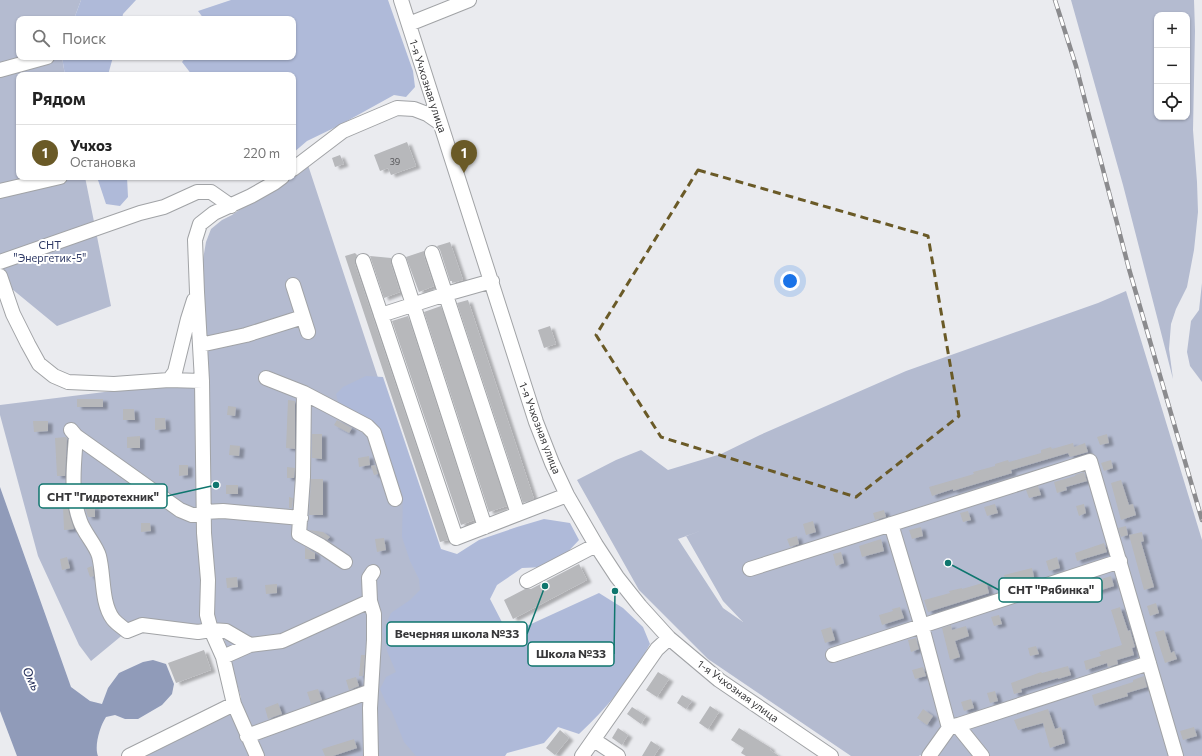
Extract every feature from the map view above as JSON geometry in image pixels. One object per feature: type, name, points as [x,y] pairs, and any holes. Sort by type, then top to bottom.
[{"type":"street","name":"1-я Учхозная улица","points":[[401,0],[492,281],[518,370],[552,463],[567,495],[596,545],[624,585],[640,606],[669,638],[719,680],[831,756]]},
{"type":"street","points":[[409,24],[469,0]]},
{"type":"street","points":[[0,70],[36,60]]},
{"type":"street","points":[[296,167],[343,131],[397,108],[414,110],[427,114],[440,123]]},
{"type":"street","points":[[0,191],[47,180]]},
{"type":"street","points":[[257,756],[234,704],[223,657],[211,630],[207,615],[208,580],[204,533],[202,381],[195,240],[200,224],[214,213],[251,196],[278,180]]},
{"type":"street","points":[[0,262],[140,213],[164,207],[197,192],[211,192],[230,206]]},
{"type":"street","points":[[432,253],[518,514]]},
{"type":"street","points":[[363,261],[456,538],[567,495]]},
{"type":"street","points":[[399,261],[485,527]]},
{"type":"street","points":[[0,276],[13,314],[28,344],[39,364],[54,376],[68,382],[114,384],[169,380],[202,381]]},
{"type":"street","points":[[381,315],[492,281]]},
{"type":"street","points":[[293,285],[308,332]]},
{"type":"street","points":[[169,380],[175,372],[188,319],[197,292]]},
{"type":"street","points":[[200,345],[246,335],[303,317]]},
{"type":"street","points":[[266,378],[304,393],[367,426],[374,433],[395,499]]},
{"type":"street","points":[[304,393],[303,477],[300,534],[345,562]]},
{"type":"street","points":[[250,646],[226,631],[211,630],[198,632],[142,625],[127,631],[113,619],[106,603],[102,571],[98,554],[80,522],[76,507],[73,478],[73,432],[180,510],[192,515],[199,515],[204,512],[223,511],[300,518]]},
{"type":"street","points":[[750,569],[1090,461],[1176,756]]},
{"type":"street","points":[[891,524],[953,727],[982,756]]},
{"type":"street","points":[[527,581],[596,545]]},
{"type":"street","points":[[833,655],[1120,561]]},
{"type":"street","points":[[371,756],[370,708],[374,614],[370,601],[369,578],[373,572]]},
{"type":"street","points":[[223,657],[250,646],[282,641],[370,601]]},
{"type":"street","points":[[582,756],[657,649],[669,638]]},
{"type":"street","points":[[929,756],[953,727],[1149,663]]},
{"type":"street","points":[[248,736],[371,691]]},
{"type":"street","points":[[129,756],[234,704]]},
{"type":"street","points":[[594,740],[618,756]]},
{"type":"highlighted area","points":[[698,170],[928,236],[959,416],[856,497],[661,437],[596,335]]},
{"type":"green space","name":"СНТ \"Энергетик-5\"","points":[[0,0],[81,0],[75,16],[16,16],[16,60],[62,60],[64,72],[16,72],[16,180],[86,180],[111,306],[57,326],[12,289],[0,261]]},
{"type":"green space","points":[[1071,0],[1194,0],[1195,31],[1193,130],[1198,212],[1194,250],[1187,287],[1176,309],[1171,324],[1169,349],[1173,379],[1123,185]]},
{"type":"green space","points":[[307,162],[437,557],[417,756],[122,756],[241,698],[221,628],[131,628],[91,661],[79,645],[38,556],[0,415],[0,405],[161,385],[205,382],[202,265],[206,242],[211,229],[282,180],[296,180],[296,170]]},
{"type":"green space","points":[[1202,283],[1202,382],[1190,366],[1187,352],[1191,321],[1199,310]]},
{"type":"green space","points":[[1126,291],[1202,540],[1202,756],[851,756],[708,659],[639,590],[577,480],[616,460],[641,450],[668,470],[721,454],[760,435],[906,371],[1098,303]],"holes":[[[686,536],[723,601],[743,622],[723,608],[678,539]]]},
{"type":"shaded area","points":[[81,0],[136,0],[123,16],[75,16]]},
{"type":"shaded area","points":[[231,0],[388,0],[413,71],[415,87],[406,97],[394,95],[338,126],[307,141],[296,150],[296,72],[190,72],[182,62],[184,60],[296,60],[296,16],[202,16],[198,11]]},
{"type":"shaded area","points":[[62,60],[112,60],[109,72],[64,72]]},
{"type":"shaded area","points":[[98,180],[127,180],[128,197],[120,206],[106,204]]},
{"type":"shaded area","points":[[366,376],[383,377],[441,549],[457,554],[479,540],[544,519],[570,523],[579,540],[562,558],[544,567],[522,568],[497,585],[490,599],[505,628],[518,630],[599,593],[623,608],[643,627],[650,644],[643,657],[618,692],[579,734],[558,727],[544,743],[507,753],[505,756],[416,756],[404,742],[392,712],[380,689],[386,677],[396,672],[387,651],[383,630],[391,613],[410,600],[420,590],[419,579],[410,561],[402,537],[403,498],[380,439],[339,405],[336,394],[343,387]]},
{"type":"water","name":"Омь","points":[[0,487],[71,687],[90,701],[102,704],[108,688],[119,673],[143,662],[153,660],[166,664],[174,684],[172,694],[162,705],[138,719],[125,719],[115,715],[106,717],[98,736],[98,756],[17,756],[0,711]]},
{"type":"building","points":[[407,142],[416,166],[391,175],[388,168],[380,171],[374,155]]},
{"type":"building","points":[[340,155],[344,164],[335,167],[332,158]]},
{"type":"building","points":[[450,242],[463,280],[452,283],[440,250],[437,246]]},
{"type":"building","points":[[424,251],[424,256],[434,286],[419,292],[406,257]]},
{"type":"building","points":[[355,253],[357,255],[355,264],[448,540],[440,542],[345,256]]},
{"type":"building","points":[[370,256],[391,258],[391,264],[400,292],[384,298]]},
{"type":"building","points":[[468,300],[534,499],[523,503],[457,303]]},
{"type":"building","points":[[441,306],[507,506],[489,512],[424,312]]},
{"type":"building","points":[[408,316],[474,520],[461,525],[392,321]]},
{"type":"building","points":[[550,326],[556,344],[544,348],[538,330]]},
{"type":"building","points":[[77,399],[103,399],[103,407],[77,407]]},
{"type":"building","points":[[288,400],[295,401],[295,449],[286,448]]},
{"type":"building","points":[[228,406],[236,407],[235,416],[227,415]]},
{"type":"building","points":[[123,409],[134,409],[135,420],[123,420]]},
{"type":"building","points":[[155,418],[165,418],[166,429],[155,430]]},
{"type":"building","points":[[337,420],[352,428],[349,433],[334,425]]},
{"type":"building","points":[[33,421],[48,421],[48,431],[34,432]]},
{"type":"building","points":[[312,434],[322,434],[322,459],[312,458]]},
{"type":"building","points":[[1107,434],[1109,443],[1100,445],[1097,437]]},
{"type":"building","points":[[140,436],[140,448],[127,448],[127,437]]},
{"type":"building","points":[[66,437],[65,476],[57,476],[55,438]]},
{"type":"building","points":[[1073,443],[1074,447],[1085,443],[1088,452],[1070,457],[1068,453],[1011,470],[1012,473],[932,496],[929,487],[974,474],[973,472],[995,466],[995,464],[1008,460],[1009,462],[1041,453],[1041,450],[1051,447],[1052,449]]},
{"type":"building","points":[[230,445],[240,446],[239,456],[229,455]]},
{"type":"building","points":[[369,456],[370,465],[359,467],[358,458]]},
{"type":"building","points":[[1111,460],[1113,468],[1104,471],[1101,463]]},
{"type":"building","points":[[179,465],[188,465],[188,475],[179,476]]},
{"type":"building","points":[[375,465],[378,474],[374,475],[371,466]]},
{"type":"building","points":[[287,467],[295,468],[294,478],[287,478]]},
{"type":"building","points":[[1084,472],[1087,481],[1066,487],[1067,490],[1057,493],[1054,482]]},
{"type":"building","points":[[311,479],[323,479],[323,515],[309,515]]},
{"type":"building","points":[[1121,480],[1129,505],[1133,504],[1136,515],[1121,520],[1111,483]]},
{"type":"building","points":[[226,485],[238,485],[238,494],[226,494]]},
{"type":"building","points":[[1038,486],[1041,495],[1029,498],[1026,490]]},
{"type":"building","points":[[66,497],[74,529],[64,530],[63,506],[61,506],[61,498]]},
{"type":"building","points":[[289,497],[293,498],[292,508],[289,508]]},
{"type":"building","points":[[995,504],[998,513],[987,516],[984,507]]},
{"type":"building","points":[[1084,504],[1086,513],[1079,516],[1076,506]]},
{"type":"building","points":[[85,507],[95,507],[95,517],[88,517]]},
{"type":"building","points":[[884,510],[886,517],[875,520],[873,513]]},
{"type":"building","points":[[968,511],[971,520],[963,522],[960,513]]},
{"type":"building","points":[[813,521],[816,532],[806,535],[803,524]]},
{"type":"building","points":[[141,523],[150,523],[151,531],[141,532]]},
{"type":"building","points":[[1126,526],[1128,535],[1121,537],[1118,528]]},
{"type":"building","points":[[921,527],[923,536],[912,539],[909,530]]},
{"type":"building","points":[[309,530],[323,532],[330,537],[327,540]]},
{"type":"building","points":[[1142,532],[1144,541],[1141,542],[1154,587],[1144,590],[1129,535]]},
{"type":"building","points":[[797,536],[799,544],[790,547],[787,539]]},
{"type":"building","points":[[384,538],[386,550],[377,552],[375,539]]},
{"type":"building","points":[[881,539],[884,551],[862,557],[859,546]]},
{"type":"building","points":[[1104,543],[1107,552],[1077,561],[1075,553]]},
{"type":"building","points":[[305,547],[315,553],[315,559],[305,559]]},
{"type":"building","points":[[841,552],[844,563],[836,566],[833,554]]},
{"type":"building","points":[[67,557],[70,568],[62,570],[60,559]]},
{"type":"building","points":[[1057,557],[1060,568],[1049,571],[1046,561]]},
{"type":"building","points":[[579,564],[587,580],[513,619],[504,600],[525,589],[531,589]]},
{"type":"building","points":[[92,566],[94,576],[90,577],[87,568]]},
{"type":"building","points":[[1032,568],[1034,577],[1007,585],[1004,575]]},
{"type":"building","points":[[1111,576],[1114,586],[1095,592],[1092,582]]},
{"type":"building","points":[[237,577],[238,587],[227,588],[226,578]]},
{"type":"building","points":[[986,582],[989,593],[928,612],[924,600],[950,593],[949,591]]},
{"type":"building","points":[[277,584],[277,593],[266,594],[265,585]]},
{"type":"building","points":[[1156,603],[1159,613],[1150,616],[1147,606]]},
{"type":"building","points":[[900,607],[904,618],[882,625],[879,615],[893,611],[892,609]]},
{"type":"building","points":[[1120,607],[1128,631],[1130,630],[1135,647],[1132,648],[1134,655],[1117,660],[1118,664],[1108,667],[1107,663],[1086,670],[1084,661],[1101,656],[1099,652],[1122,645],[1111,610]]},
{"type":"building","points":[[999,615],[1002,624],[994,626],[991,617]]},
{"type":"building","points":[[951,625],[952,630],[966,626],[969,636],[955,641],[960,657],[950,660],[942,628]]},
{"type":"building","points":[[831,627],[835,640],[825,643],[821,630]]},
{"type":"building","points":[[1164,630],[1171,653],[1174,651],[1177,659],[1165,663],[1155,632]]},
{"type":"building","points":[[916,638],[919,649],[911,652],[908,640]]},
{"type":"building","points":[[1036,646],[1039,654],[1030,656],[1028,648]]},
{"type":"building","points":[[204,650],[211,670],[176,683],[168,663]]},
{"type":"building","points":[[361,655],[365,655],[363,676],[359,676]]},
{"type":"building","points":[[1068,666],[1071,675],[1021,689],[1022,692],[1014,694],[1011,683],[1041,672]]},
{"type":"building","points":[[923,667],[926,676],[915,679],[912,670]]},
{"type":"building","points":[[658,672],[669,679],[657,697],[646,690]]},
{"type":"building","points":[[1144,676],[1147,687],[1127,693],[1128,696],[1095,706],[1092,695],[1133,682],[1133,680]]},
{"type":"building","points":[[356,677],[359,686],[349,690],[346,680]]},
{"type":"building","points":[[318,689],[322,700],[311,704],[307,692]]},
{"type":"building","points":[[995,691],[998,701],[990,703],[987,693]]},
{"type":"building","points":[[682,695],[692,701],[686,709],[677,703]]},
{"type":"building","points":[[971,699],[974,708],[964,711],[961,702]]},
{"type":"building","points":[[278,703],[282,714],[268,719],[265,708]]},
{"type":"building","points":[[710,706],[719,712],[708,729],[699,723]]},
{"type":"building","points":[[632,707],[646,716],[641,724],[627,714]]},
{"type":"building","points":[[923,709],[933,716],[927,725],[917,718]]},
{"type":"building","points":[[1048,709],[1055,729],[1061,727],[1065,743],[1050,748],[1043,723],[1018,730],[1014,720]]},
{"type":"building","points":[[1194,727],[1197,736],[1183,740],[1180,731]]},
{"type":"building","points":[[618,728],[628,735],[622,745],[612,738]]},
{"type":"building","points":[[739,728],[771,748],[770,750],[779,756],[746,756],[741,753],[744,748],[731,740]]},
{"type":"building","points":[[560,730],[569,738],[555,755],[546,748]]},
{"type":"building","points":[[354,739],[357,748],[333,756],[325,756],[322,749]]},
{"type":"building","points":[[651,741],[660,747],[654,756],[642,756]]},
{"type":"railway","points":[[1055,0],[1076,66],[1129,269],[1202,520]]},
{"type":"place","name":"Учхоз","points":[[464,173]]},
{"type":"place","name":"СНТ \"Гидротехник\"","points":[[216,485]]},
{"type":"place","name":"СНТ \"Рябинка\"","points":[[948,563]]},
{"type":"place","name":"Вечерняя школа №33","points":[[545,586]]},
{"type":"place","name":"Школа №33","points":[[615,591]]}]
